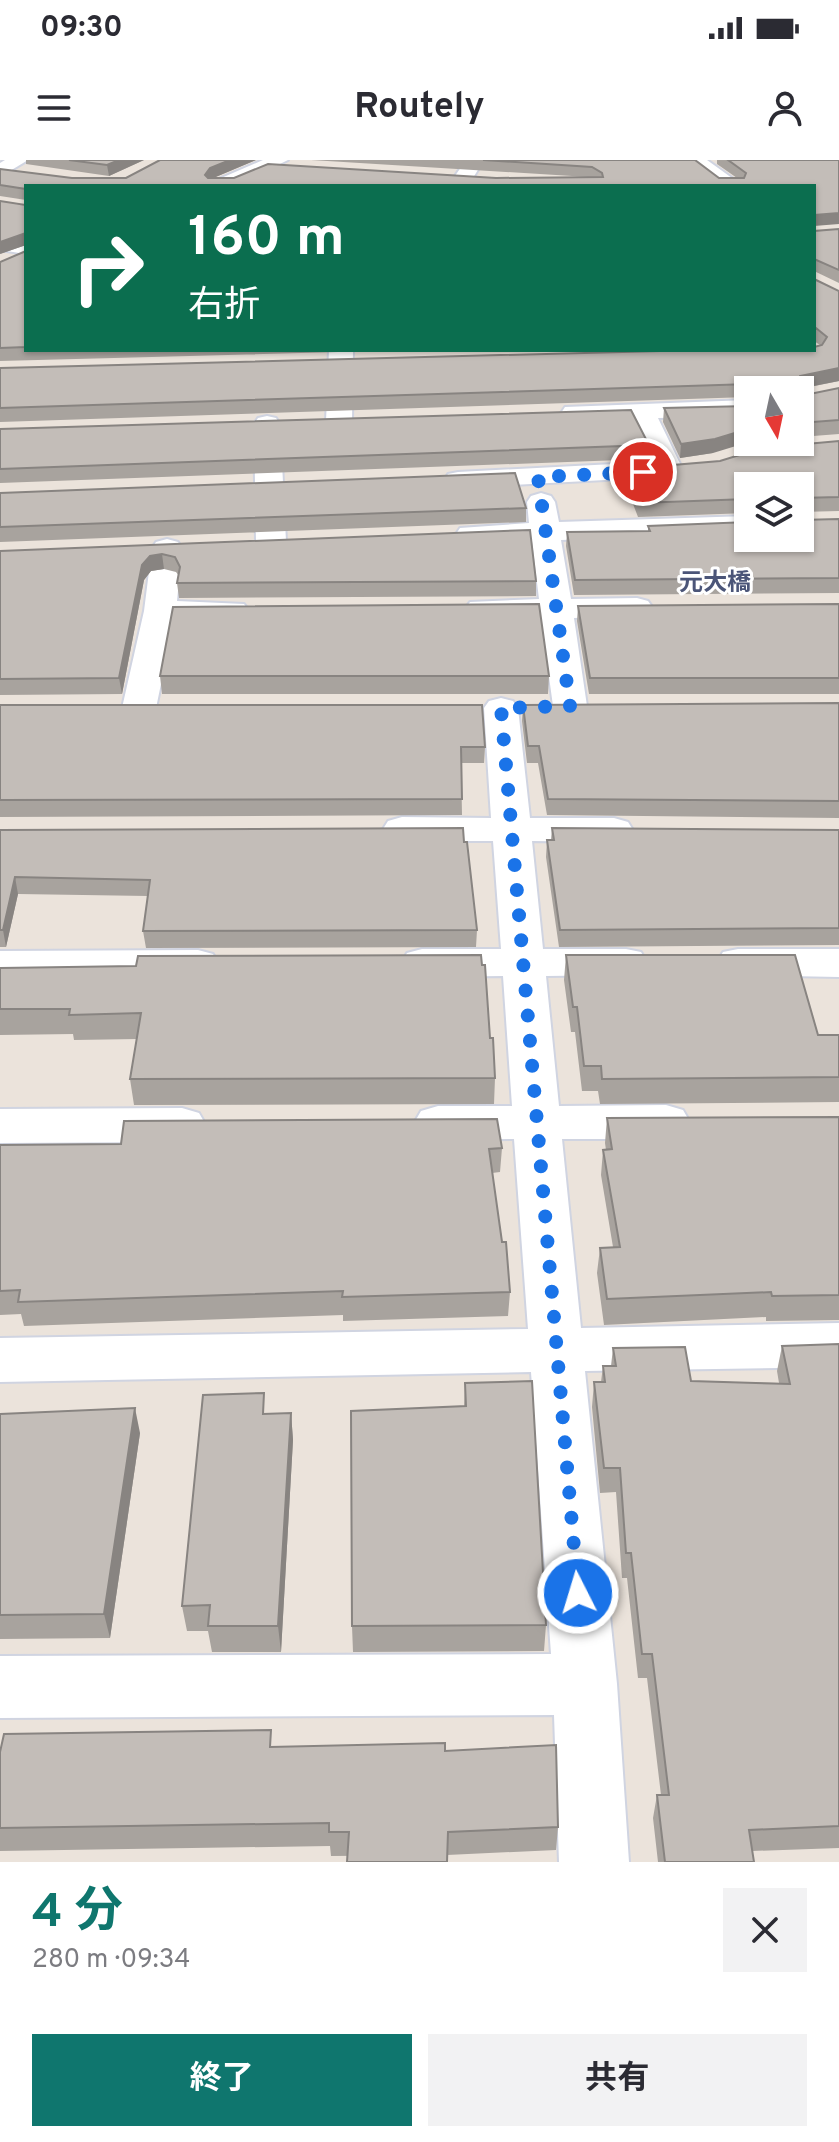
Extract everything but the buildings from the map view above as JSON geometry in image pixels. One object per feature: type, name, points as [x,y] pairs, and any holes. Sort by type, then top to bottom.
[{"type":"street","points":[[433,177],[466,182],[475,160]]},
{"type":"street","points":[[694,160],[730,184]]},
{"type":"street","points":[[225,184],[281,164]]},
{"type":"street","points":[[0,244],[24,250]]},
{"type":"street","points":[[0,265],[24,251]]},
{"type":"street","points":[[339,421],[335,358],[370,361]]},
{"type":"street","points":[[578,385],[589,413]]},
{"type":"street","points":[[542,414],[734,408]]},
{"type":"street","points":[[641,411],[669,470]]},
{"type":"street","points":[[236,425],[370,420]]},
{"type":"street","points":[[267,424],[269,486],[256,542],[302,540]]},
{"type":"street","points":[[427,481],[702,467]]},
{"type":"street","points":[[538,477],[556,609],[511,829],[585,1684],[594,1862]]},
{"type":"street","points":[[237,487],[301,485]]},
{"type":"street","points":[[439,536],[734,525]]},
{"type":"street","points":[[139,708],[160,611],[167,548]]},
{"type":"street","points":[[445,609],[666,608]]},
{"type":"street","points":[[160,611],[271,610]]},
{"type":"street","points":[[367,830],[652,830]]},
{"type":"street","points":[[379,963],[839,963]]},
{"type":"street","points":[[0,965],[237,964]]},
{"type":"street","points":[[395,1123],[712,1122]]},
{"type":"street","points":[[0,1126],[221,1124]]},
{"type":"street","points":[[0,1360],[839,1345]]},
{"type":"street","points":[[0,1687],[585,1684]]},
{"type":"district","name":"元大橋","points":[[715,582]]},
{"type":"route","points":[[578,1593],[501,708],[570,706],[538,477],[643,472]]}]
